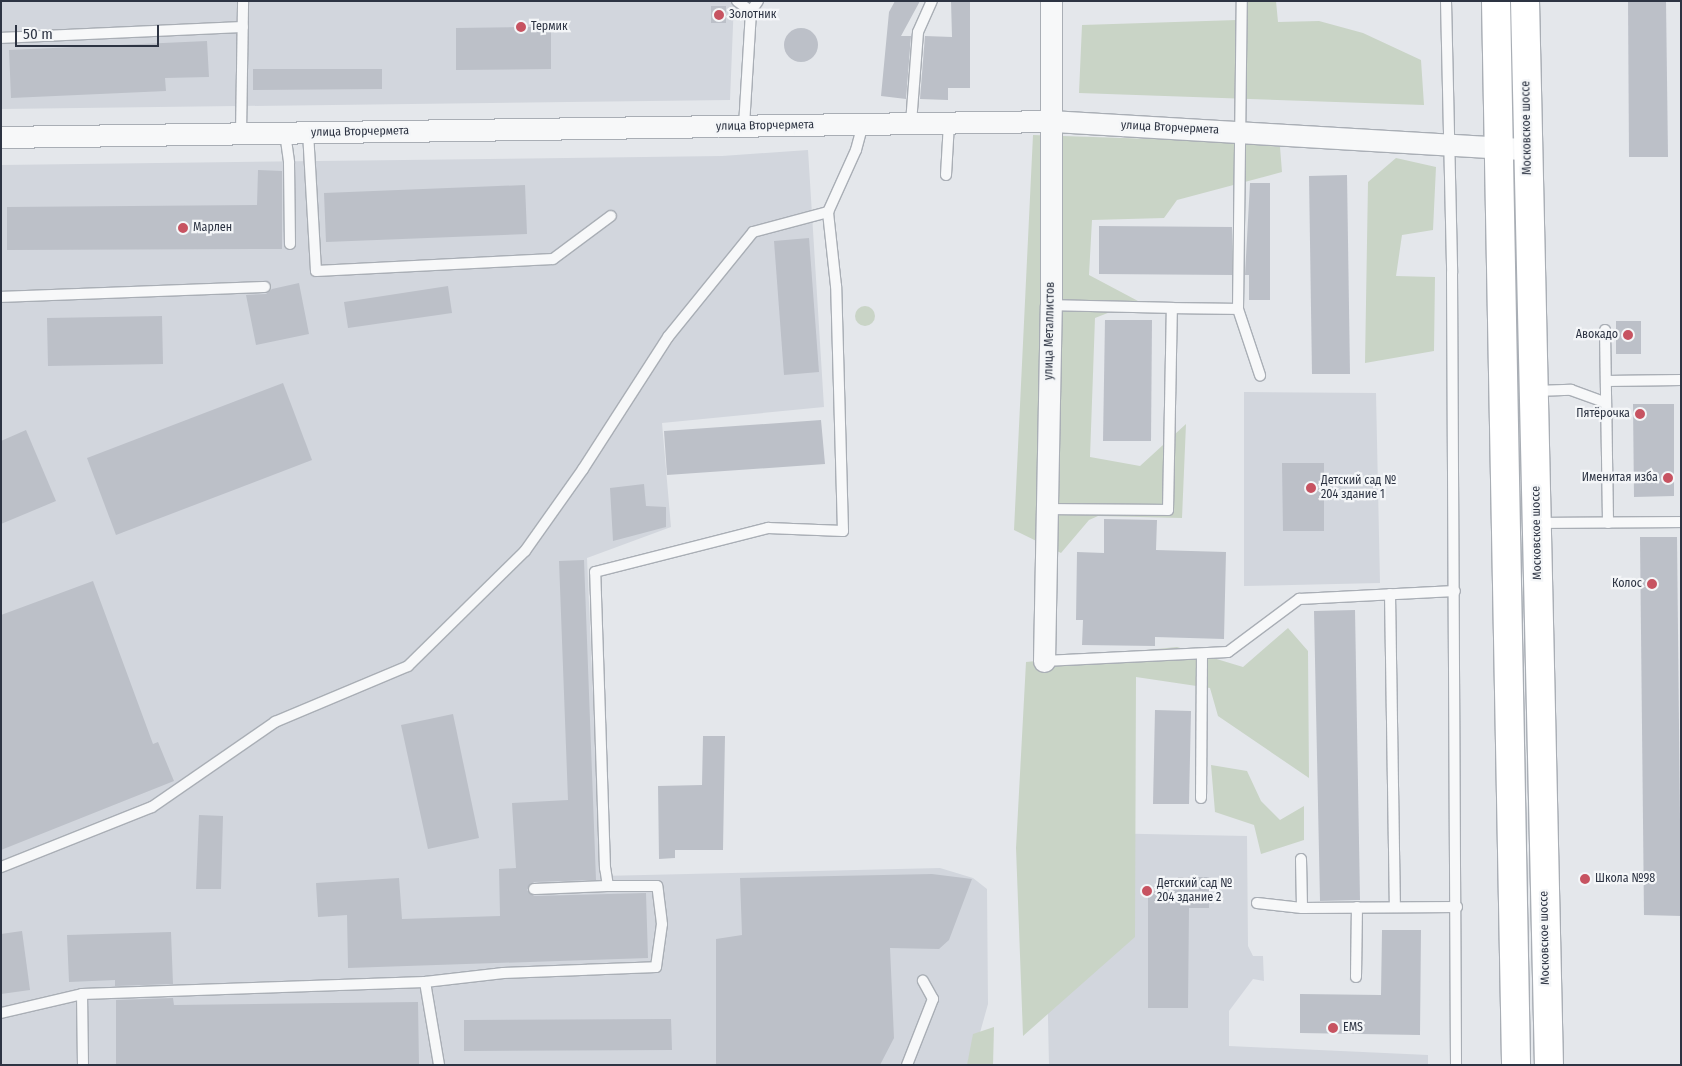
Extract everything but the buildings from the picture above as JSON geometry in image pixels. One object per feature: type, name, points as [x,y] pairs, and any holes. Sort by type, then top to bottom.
[{"type":"main road","points":[[1496,1],[1515,1059]]},
{"type":"main road","name":"Московское шоссе","points":[[1524,1],[1549,1059]]},
{"type":"street","name":"улица Металлистов","points":[[1044,661],[1051,305],[1051,1]]},
{"type":"street","name":"улица Вторчермета","points":[[1,137],[1052,121],[1499,149],[1528,149]]},
{"type":"lane","points":[[241,134],[243,1]]},
{"type":"lane","points":[[737,1],[751,11]]},
{"type":"lane","points":[[744,126],[751,11],[758,1]]},
{"type":"lane","points":[[911,124],[918,32],[932,1]]},
{"type":"lane","points":[[1242,1],[1238,133],[1238,309],[1260,375]]},
{"type":"lane","points":[[1446,1],[1450,145],[1455,591],[1456,1065]]},
{"type":"lane","points":[[1,38],[243,27]]},
{"type":"lane","points":[[946,176],[948,123]]},
{"type":"lane","points":[[608,886],[605,868],[595,572],[768,528],[843,531],[836,286],[828,212],[856,150],[863,124]]},
{"type":"lane","points":[[308,132],[316,271],[553,260],[611,216]]},
{"type":"lane","points":[[285,133],[289,163],[290,244]]},
{"type":"lane","points":[[1,867],[152,807],[275,722],[408,666],[524,551],[583,469],[668,337],[753,232],[828,212]]},
{"type":"lane","points":[[1,297],[265,286]]},
{"type":"lane","points":[[1051,305],[1238,309]]},
{"type":"lane","points":[[1047,509],[1168,510],[1172,308]]},
{"type":"lane","points":[[1605,330],[1608,523]]},
{"type":"lane","points":[[1606,381],[1681,380]]},
{"type":"lane","points":[[1534,391],[1572,390],[1606,403]]},
{"type":"lane","points":[[1536,523],[1681,522]]},
{"type":"lane","points":[[1044,661],[1228,652],[1299,599],[1455,591]]},
{"type":"lane","points":[[1390,594],[1395,907]]},
{"type":"lane","points":[[1201,798],[1202,654]]},
{"type":"lane","points":[[1301,859],[1302,908]]},
{"type":"lane","points":[[1,1013],[82,994],[425,982],[503,973],[656,967],[662,924],[657,886],[534,888]]},
{"type":"lane","points":[[1257,903],[1302,908],[1457,907]]},
{"type":"lane","points":[[1356,977],[1357,907]]},
{"type":"lane","points":[[907,1065],[933,999],[923,980]]},
{"type":"lane","points":[[425,982],[439,1065]]},
{"type":"lane","points":[[82,994],[83,1065]]},
{"type":"shaded area","points":[[1,1],[734,1],[730,100],[1,109]]},
{"type":"shaded area","points":[[808,150],[824,407],[662,423],[671,527],[587,558],[601,876],[940,868],[973,878],[987,889],[988,1004],[971,1065],[1,1065],[1,165],[722,156]]},
{"type":"shaded area","name":"Детский сад № 204 здание 1","points":[[1244,392],[1376,393],[1380,583],[1244,586]]},
{"type":"shaded area","name":"Детский сад № 204 здание 2","points":[[1044,832],[1247,836],[1248,946],[1253,956],[1263,956],[1264,981],[1253,979],[1229,1011],[1229,1046],[1428,1055],[1428,1065],[1049,1065]]},
{"type":"green space","points":[[1238,1],[1276,1],[1278,22],[1319,21],[1363,33],[1421,60],[1424,105],[1079,93],[1082,25],[1237,20]]},
{"type":"green space","points":[[1033,135],[1212,141],[1280,147],[1282,172],[1177,200],[1164,218],[1092,220],[1089,275],[1138,301],[1095,318],[1090,457],[1140,466],[1186,424],[1182,518],[1098,516],[1089,520],[1061,553],[1014,530]]},
{"type":"green space","points":[[1396,158],[1436,167],[1433,230],[1402,235],[1396,276],[1435,277],[1434,351],[1365,363],[1368,182]]},
{"type":"green space","points":[[865,306],[872,309],[875,316],[872,323],[865,326],[858,323],[855,316],[858,309]]},
{"type":"green space","points":[[1288,628],[1308,651],[1309,778],[1218,716],[1210,688],[1136,677],[1135,937],[1023,1036],[1016,848],[1026,662],[1177,647],[1243,667]]},
{"type":"green space","points":[[1211,765],[1247,771],[1261,801],[1280,820],[1304,806],[1304,840],[1261,854],[1254,825],[1215,812]]},
{"type":"green space","points":[[994,1027],[993,1065],[967,1065],[973,1034]]},
{"type":"place","name":"Золотник","points":[[719,15]]},
{"type":"place","name":"Термик","points":[[521,27]]},
{"type":"place","name":"Марлен","points":[[183,228]]},
{"type":"place","name":"Авокадо","points":[[1628,335]]},
{"type":"place","name":"Пятёрочка","points":[[1640,414]]},
{"type":"place","name":"Именитая изба","points":[[1668,478]]},
{"type":"place","name":"Детский сад № 204 здание 1","points":[[1311,488]]},
{"type":"place","name":"Колос","points":[[1652,584]]},
{"type":"place","name":"Школа №98","points":[[1585,879]]},
{"type":"place","name":"Детский сад № 204 здание 2","points":[[1147,891]]},
{"type":"place","name":"EMS","points":[[1333,1028]]}]
